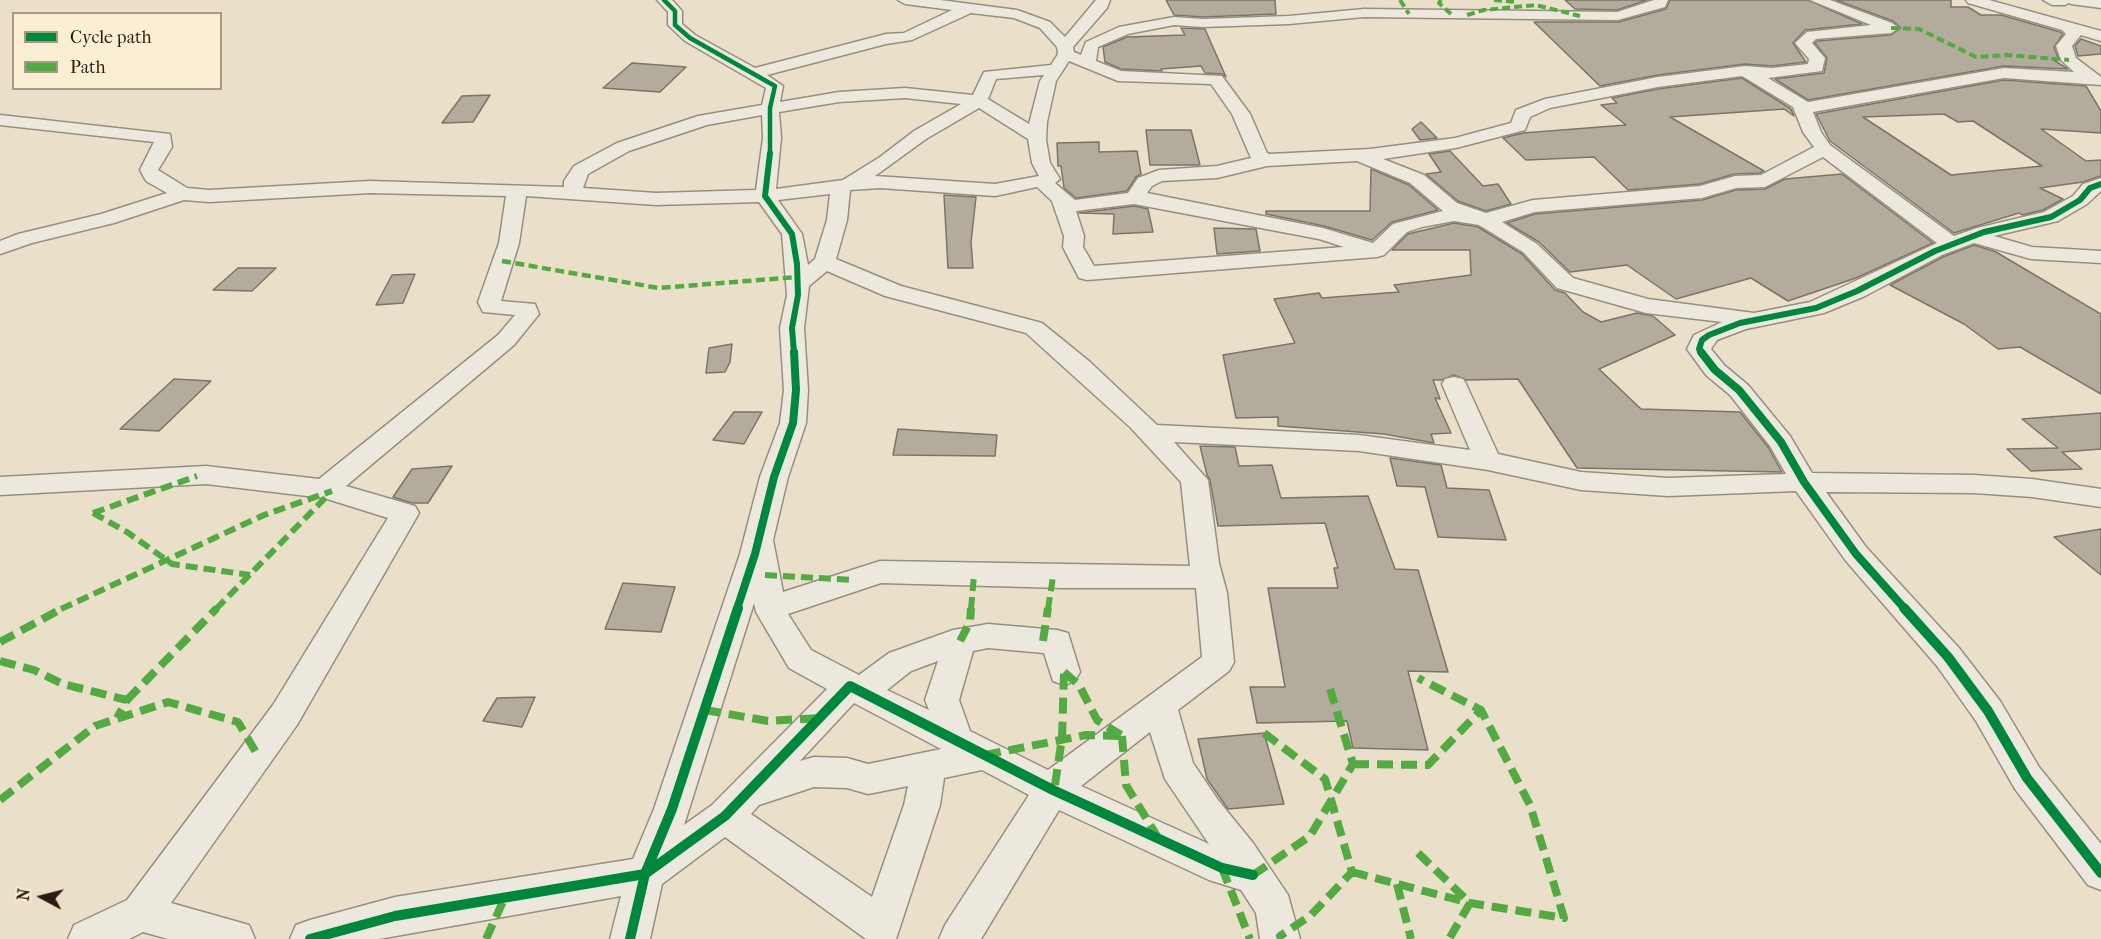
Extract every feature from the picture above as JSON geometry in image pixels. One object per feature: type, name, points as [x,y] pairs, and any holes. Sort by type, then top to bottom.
[{"type":"street","points":[[630,939],[645,874],[672,809],[760,536],[774,477],[793,423],[796,390],[792,328],[797,264],[792,234],[765,196],[772,138],[770,108],[775,86],[690,38],[675,25],[675,11],[664,0]]},
{"type":"street","points":[[905,0],[973,6],[1017,14],[1045,25]]},
{"type":"street","points":[[0,248],[25,238],[108,219],[183,194],[257,195],[370,187],[517,190],[656,199],[765,196],[880,182],[995,190],[1042,183],[1050,179],[1041,163],[1037,137],[1042,99],[1062,56],[1096,9],[1102,5],[1103,0]]},
{"type":"street","points":[[1347,0],[1373,13]]},
{"type":"street","points":[[1088,61],[1091,45],[1124,30],[1164,23],[1289,20],[1373,13],[1618,16],[1660,4],[1660,0]]},
{"type":"street","points":[[1134,198],[1145,182],[1159,176],[1217,172],[1267,160],[1358,155],[1456,144],[1519,126],[1522,114],[1545,104],[1658,82],[1745,71],[1772,73],[1816,68],[1817,58],[1803,43],[1812,34],[1891,28],[1816,0]]},
{"type":"street","points":[[1973,0],[2067,27],[2073,34],[2064,46],[2069,60],[2096,82]]},
{"type":"street","points":[[2052,0],[2101,4]]},
{"type":"street","points":[[2072,1],[2073,26]]},
{"type":"street","points":[[1035,4],[1062,56]]},
{"type":"street","points":[[752,74],[885,39],[907,37],[973,6]]},
{"type":"street","points":[[2047,21],[2073,26],[2101,36]]},
{"type":"street","points":[[797,284],[825,262],[844,186],[887,161],[920,135],[979,101],[990,75],[1062,56],[1088,61],[1118,76],[1216,79],[1221,82],[1242,114],[1259,156],[1267,160]]},
{"type":"street","points":[[1745,71],[1804,108],[1812,132],[1824,149],[1951,244]]},
{"type":"street","points":[[1804,108],[2004,73],[2096,82]]},
{"type":"street","points":[[573,194],[574,181],[581,170],[597,159],[686,124],[839,97],[897,93],[979,101],[1037,137]]},
{"type":"street","points":[[0,120],[164,138],[163,147],[149,170],[160,182],[183,194]]},
{"type":"street","points":[[1062,201],[1074,237],[1073,247],[1087,273],[1377,251],[1400,228],[1417,222],[1454,215],[1485,220],[1533,206],[1702,192],[1735,182],[1765,181],[1824,149]]},
{"type":"street","points":[[1358,155],[1417,179],[1450,207],[1485,220],[1530,248],[1565,283],[1646,306],[1759,319]]},
{"type":"street","points":[[1042,183],[1071,206],[1134,198],[1323,234],[1377,251]]},
{"type":"street","points":[[2101,184],[2090,188],[2080,200],[2051,217],[1973,236],[1951,244],[1816,308],[1759,319],[1709,335],[1702,340],[1700,349],[1715,370],[1739,390],[1781,442],[1804,482],[1856,554],[1948,657],[1988,711],[2027,778],[2101,873]]},
{"type":"street","points":[[326,489],[506,340],[528,314],[527,309],[491,307],[489,302],[508,243],[517,190]]},
{"type":"street","points":[[1973,236],[2031,253],[2101,257]]},
{"type":"street","points":[[825,262],[893,291],[1034,328],[1082,367],[1150,433],[1194,480],[1218,662],[1161,708],[1055,785],[959,939]]},
{"type":"street","points":[[1454,384],[1488,461]]},
{"type":"street","points":[[1150,433],[1359,443],[1488,461],[1581,482],[1668,487],[1804,482],[1896,485],[1974,484],[2032,488],[2101,498]]},
{"type":"street","points":[[0,486],[206,475],[326,489],[405,513],[285,715],[141,913],[88,939]]},
{"type":"street","points":[[760,536],[771,608],[800,659],[1053,790],[1222,868],[1253,875]]},
{"type":"street","points":[[771,608],[880,572],[1053,577],[1208,577]]},
{"type":"street","points":[[310,939],[395,916],[645,874],[737,804],[856,689],[900,662],[960,641],[988,636],[1057,642],[1064,672]]},
{"type":"street","points":[[960,641],[942,700],[971,748]]},
{"type":"street","points":[[1161,708],[1177,768],[1274,908],[1280,939]]},
{"type":"street","points":[[737,804],[814,772],[846,773],[868,779],[929,765],[971,748]]},
{"type":"street","points":[[737,804],[888,935],[922,805],[929,765]]},
{"type":"street","points":[[141,913],[235,939]]},
{"type":"building","points":[[1166,0],[1275,0],[1276,14],[1203,17],[1174,15]]},
{"type":"building","points":[[1565,0],[1647,0],[1617,10],[1575,9]]},
{"type":"building","points":[[1670,0],[1808,0],[1862,24],[1805,30],[1793,43],[1806,62],[1772,66],[1745,64],[1658,75],[1600,86],[1534,22],[1619,22],[1666,9]]},
{"type":"building","points":[[1836,0],[1951,0],[1951,7],[1968,7],[1981,15],[2001,15],[2060,32],[2063,34],[2054,47],[2058,58],[2052,59],[2068,69],[2004,66],[1808,100],[1775,79],[1824,73],[1827,58],[1815,43],[1817,41],[1891,35],[1901,28],[1893,21]]},
{"type":"building","points":[[1181,28],[1205,29],[1226,77],[1222,74],[1205,73],[1201,66],[1161,69],[1162,71],[1121,69],[1105,62],[1103,47],[1127,37],[1185,35]]},
{"type":"building","points":[[2081,39],[2101,46],[2101,54],[2078,56],[2075,46]]},
{"type":"building","points":[[632,63],[686,67],[660,92],[603,88]]},
{"type":"building","points":[[1742,78],[1791,109],[1794,116],[1784,109],[1670,117],[1764,171],[1760,173],[1734,174],[1700,184],[1628,190],[1594,157],[1526,160],[1503,138],[1523,133],[1626,125],[1601,105],[1617,103],[1612,98],[1658,89]]},
{"type":"building","points":[[2004,80],[2086,86],[2101,111],[2101,133],[2041,129],[2086,161],[2101,160],[2101,176],[2083,182],[2040,188],[2063,199],[2043,210],[2022,215],[2019,213],[1954,233],[1830,141],[1816,114]],"holes":[[[1944,114],[1958,122],[1973,121],[2042,166],[1951,175],[1863,117]]]},
{"type":"building","points":[[490,95],[473,122],[442,123],[462,96]]},
{"type":"building","points":[[1421,122],[1437,138],[1420,140],[1412,129]]},
{"type":"building","points":[[1146,130],[1191,130],[1200,165],[1150,165]]},
{"type":"building","points":[[1099,142],[1099,152],[1137,151],[1141,174],[1136,177],[1127,191],[1076,198],[1064,188],[1061,166],[1058,166],[1057,143]]},
{"type":"building","points":[[1450,151],[1483,186],[1498,184],[1511,204],[1486,211],[1458,201],[1426,174],[1441,172],[1429,154]]},
{"type":"building","points":[[1371,169],[1409,185],[1438,210],[1392,222],[1372,240],[1324,226],[1266,214],[1266,211],[1370,211]]},
{"type":"building","points":[[1842,174],[1933,243],[1856,278],[1788,301],[1751,278],[1676,299],[1627,265],[1570,272],[1539,242],[1507,223],[1535,214],[1702,200],[1736,190],[1765,189],[1785,179]]},
{"type":"building","points":[[944,195],[976,197],[971,242],[973,268],[948,268]]},
{"type":"building","points":[[1134,206],[1148,209],[1153,232],[1113,234],[1114,214],[1079,213]]},
{"type":"building","points":[[1454,223],[1478,227],[1522,254],[1555,290],[1565,293],[1583,312],[1601,322],[1637,313],[1653,316],[1675,335],[1599,369],[1641,409],[1740,412],[1768,447],[1782,472],[1577,468],[1518,379],[1466,380],[1454,375],[1442,380],[1433,380],[1440,399],[1435,398],[1451,433],[1431,434],[1434,443],[1384,434],[1278,426],[1278,417],[1236,418],[1223,355],[1295,343],[1274,299],[1319,293],[1322,298],[1399,292],[1394,285],[1471,275],[1470,250],[1392,250],[1408,234]]},
{"type":"building","points":[[1214,228],[1256,229],[1260,251],[1217,254]]},
{"type":"building","points":[[1974,245],[1996,252],[2101,314],[2101,394],[2020,347],[1998,349],[1964,324],[1890,285],[1943,257]]},
{"type":"building","points":[[238,268],[276,268],[252,291],[213,290]]},
{"type":"building","points":[[415,274],[403,303],[376,305],[392,275]]},
{"type":"building","points":[[732,344],[730,362],[725,372],[706,373],[709,348]]},
{"type":"building","points":[[174,379],[211,381],[159,431],[120,429]]},
{"type":"building","points":[[734,412],[762,412],[744,444],[713,440]]},
{"type":"building","points":[[2101,413],[2101,449],[2062,452],[2082,469],[2031,471],[2007,449],[2058,448],[2022,419]]},
{"type":"building","points":[[898,429],[997,435],[995,456],[893,455]]},
{"type":"building","points":[[1200,446],[1235,447],[1239,466],[1272,465],[1281,498],[1368,496],[1395,569],[1418,570],[1448,672],[1408,671],[1428,750],[1353,748],[1347,721],[1257,723],[1250,687],[1285,687],[1268,588],[1338,588],[1334,568],[1338,568],[1325,523],[1218,526],[1210,480]]},
{"type":"building","points":[[1390,458],[1441,465],[1447,488],[1489,490],[1506,540],[1438,537],[1425,487],[1397,486]]},
{"type":"building","points":[[452,466],[428,503],[412,503],[393,497],[412,469]]},
{"type":"building","points":[[2101,529],[2101,575],[2054,537]]},
{"type":"building","points":[[623,583],[675,587],[661,632],[605,629]]},
{"type":"building","points":[[535,697],[522,727],[483,721],[497,698]]},
{"type":"building","points":[[1264,733],[1284,804],[1228,809],[1207,779],[1198,739]]},
{"type":"marked path","points":[[1400,0],[1409,14]]},
{"type":"marked path","points":[[1441,0],[1439,3],[1451,14]]},
{"type":"marked path","points":[[1494,0],[1517,2]]},
{"type":"marked path","points":[[1467,15],[1484,10],[1536,5],[1572,12],[1580,16]]},
{"type":"marked path","points":[[1891,28],[1919,29],[1976,57],[2007,55],[2069,60]]},
{"type":"marked path","points":[[502,261],[659,288],[797,277]]},
{"type":"marked path","points":[[93,513],[147,496],[197,476]]},
{"type":"marked path","points":[[0,642],[87,595],[264,515],[332,491]]},
{"type":"marked path","points":[[127,700],[329,494]]},
{"type":"marked path","points":[[93,513],[127,532],[172,564],[250,575]]},
{"type":"marked path","points":[[765,575],[854,580]]},
{"type":"marked path","points":[[960,641],[970,622],[974,575]]},
{"type":"marked path","points":[[1043,641],[1053,577]]},
{"type":"marked path","points":[[0,661],[34,670],[63,684],[127,700],[117,718]]},
{"type":"marked path","points":[[1064,672],[1079,685],[1097,720],[1121,735]]},
{"type":"marked path","points":[[1055,785],[1062,738],[1064,672]]},
{"type":"marked path","points":[[1353,764],[1428,765],[1481,710],[1418,678]]},
{"type":"marked path","points":[[1253,875],[1310,836],[1353,764],[1330,689]]},
{"type":"marked path","points":[[0,800],[95,726],[168,702],[238,722],[257,754]]},
{"type":"marked path","points":[[705,710],[768,721],[820,718]]},
{"type":"marked path","points":[[1352,872],[1470,903],[1564,918],[1530,805],[1481,710]]},
{"type":"marked path","points":[[1264,733],[1325,779],[1352,872],[1310,916],[1280,936],[1283,939]]},
{"type":"marked path","points":[[985,755],[1086,735],[1122,736]]},
{"type":"marked path","points":[[1122,736],[1126,785],[1157,836]]},
{"type":"marked path","points":[[1418,853],[1470,903],[1449,939]]},
{"type":"marked path","points":[[1222,868],[1250,939]]},
{"type":"marked path","points":[[1397,884],[1411,939]]},
{"type":"marked path","points":[[486,939],[505,897]]},
{"type":"cycle path","points":[[630,939],[645,874],[672,809],[755,554],[774,477],[793,423],[796,390],[792,328],[798,295],[797,264],[792,234],[765,196],[772,138],[770,108],[775,86],[690,38],[675,25],[675,11],[664,0]]},
{"type":"cycle path","points":[[2101,184],[2090,188],[2080,200],[2051,217],[1984,232],[1935,251],[1857,291],[1816,308],[1740,323],[1709,335],[1702,340],[1699,349],[1715,370],[1739,390],[1781,442],[1804,482],[1856,554],[1948,657],[1988,711],[2027,778],[2101,873]]},
{"type":"cycle path","points":[[310,939],[395,916],[645,874],[725,816],[850,686],[1053,790],[1222,868],[1253,875]]}]
